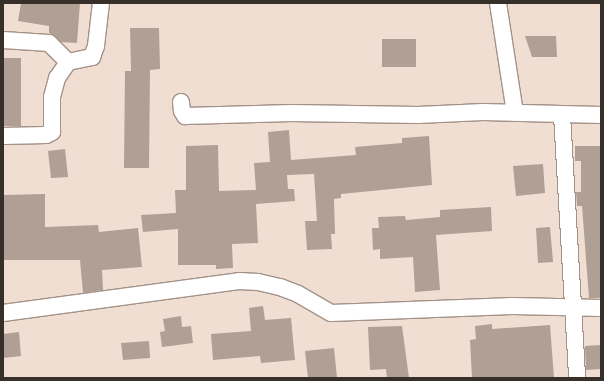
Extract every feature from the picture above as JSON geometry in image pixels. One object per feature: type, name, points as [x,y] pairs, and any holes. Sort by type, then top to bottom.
[{"type":"street","points":[[3,136],[46,135],[52,132],[52,97],[57,78],[68,62],[92,57],[96,46],[101,3]]},
{"type":"street","points":[[498,3],[514,113]]},
{"type":"street","points":[[3,40],[49,43],[68,62]]},
{"type":"street","points":[[182,102],[182,111],[185,116],[292,114],[418,115],[483,112],[601,115]]},
{"type":"street","points":[[562,115],[577,378]]},
{"type":"street","points":[[3,313],[239,281],[258,282],[280,287],[298,294],[331,313],[513,306],[601,308]]},
{"type":"building","points":[[21,3],[80,3],[77,43],[61,42],[49,33],[49,26],[18,21]]},
{"type":"building","points":[[130,28],[159,28],[160,69],[150,70],[149,168],[124,168],[125,71],[131,71]]},
{"type":"building","points":[[525,36],[556,36],[557,57],[532,57]]},
{"type":"building","points":[[382,39],[416,39],[416,67],[382,67]]},
{"type":"building","points":[[3,58],[21,58],[21,126],[3,126]]},
{"type":"building","points":[[289,130],[291,160],[356,155],[355,147],[402,143],[402,138],[429,136],[432,185],[341,194],[341,198],[334,199],[335,234],[331,234],[332,249],[307,250],[305,221],[317,221],[314,174],[287,175],[288,189],[294,189],[295,201],[256,204],[258,243],[232,244],[233,268],[216,269],[216,265],[178,265],[178,229],[143,232],[141,215],[176,213],[175,190],[186,190],[186,146],[218,145],[219,191],[256,190],[254,163],[270,162],[268,132]]},
{"type":"building","points":[[575,146],[601,146],[601,298],[589,298],[582,206],[577,206],[576,192],[581,192],[581,161],[575,161]]},
{"type":"building","points":[[65,149],[68,177],[51,178],[48,151]]},
{"type":"building","points":[[543,164],[545,193],[516,196],[513,166]]},
{"type":"building","points":[[45,194],[45,227],[98,225],[99,232],[138,228],[142,267],[102,270],[103,290],[83,293],[80,260],[3,260],[3,195]]},
{"type":"building","points":[[491,207],[492,231],[436,235],[440,290],[415,292],[413,257],[380,259],[380,249],[373,250],[372,228],[379,228],[378,217],[405,216],[406,220],[440,217],[440,210]]},
{"type":"building","points":[[550,227],[553,262],[538,263],[536,228]]},
{"type":"building","points":[[263,306],[265,320],[291,318],[295,360],[261,363],[260,356],[213,360],[211,334],[251,331],[249,308]]},
{"type":"building","points":[[181,316],[182,327],[191,326],[193,343],[162,347],[160,332],[165,331],[163,319]]},
{"type":"building","points":[[492,324],[492,329],[550,325],[554,378],[472,378],[470,340],[476,339],[475,326]]},
{"type":"building","points":[[402,326],[409,378],[387,378],[386,369],[370,370],[368,327]]},
{"type":"building","points":[[19,332],[21,356],[3,358],[3,334]]},
{"type":"building","points":[[149,341],[150,358],[123,360],[121,343]]},
{"type":"building","points":[[601,345],[601,369],[586,370],[585,346]]},
{"type":"building","points":[[334,348],[337,378],[308,378],[305,351]]}]
